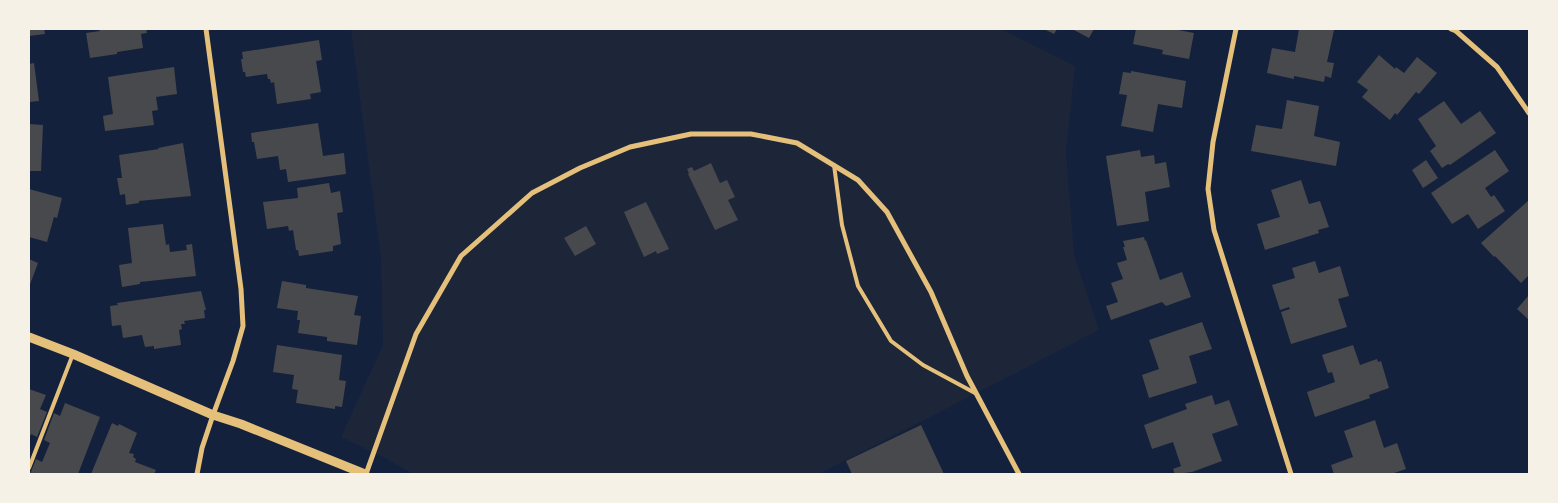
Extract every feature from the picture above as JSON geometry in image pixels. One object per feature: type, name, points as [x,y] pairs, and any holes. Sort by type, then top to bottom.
[{"type":"street","points":[[197,474],[202,448],[233,361],[243,326],[241,289],[206,29]]},
{"type":"street","points":[[1236,29],[1213,142],[1208,189],[1214,230],[1291,474]]},
{"type":"street","points":[[1451,29],[1456,31],[1497,67],[1529,113]]},
{"type":"street","points":[[29,337],[73,354],[213,415],[365,474],[416,334],[461,256],[532,193],[580,168],[630,147],[691,134],[751,134],[798,143],[858,180],[887,212],[931,292],[967,376],[1019,474]]},
{"type":"lane","points":[[834,165],[842,225],[858,286],[891,341],[923,365],[977,394]]},
{"type":"lane","points":[[29,468],[73,354]]},
{"type":"shaded area","points":[[351,29],[1001,29],[1075,66],[1066,152],[1074,255],[1099,330],[819,474],[413,474],[341,437],[383,345],[381,258]]},
{"type":"building","points":[[29,29],[44,29],[45,34],[29,36]]},
{"type":"building","points":[[99,29],[146,29],[147,33],[141,34],[143,48],[90,58],[86,33],[100,31]]},
{"type":"building","points":[[1044,29],[1057,29],[1054,34]]},
{"type":"building","points":[[1072,29],[1094,29],[1089,38]]},
{"type":"building","points":[[1136,29],[1173,29],[1194,33],[1189,59],[1162,54],[1163,50],[1133,44]]},
{"type":"building","points":[[1299,29],[1334,30],[1327,62],[1334,63],[1331,78],[1325,76],[1324,82],[1294,76],[1294,79],[1267,73],[1272,48],[1295,52]]},
{"type":"building","points":[[319,40],[322,60],[316,61],[321,92],[310,94],[311,99],[277,104],[274,82],[271,83],[267,74],[246,77],[245,72],[243,72],[242,52]]},
{"type":"building","points":[[1379,55],[1395,69],[1396,67],[1404,73],[1417,57],[1437,73],[1419,94],[1416,92],[1397,115],[1395,113],[1390,120],[1362,97],[1368,90],[1357,82]]},
{"type":"building","points":[[34,63],[39,101],[29,102],[29,64]]},
{"type":"building","points":[[174,67],[177,94],[156,97],[158,110],[152,111],[154,125],[105,131],[103,116],[113,114],[108,77]]},
{"type":"building","points":[[1131,71],[1186,81],[1182,108],[1158,104],[1153,132],[1121,126],[1127,95],[1119,94],[1123,72],[1131,73]]},
{"type":"building","points":[[1287,100],[1319,106],[1314,136],[1340,142],[1336,166],[1251,151],[1256,125],[1282,129]]},
{"type":"building","points":[[1444,101],[1461,124],[1480,111],[1496,133],[1450,165],[1448,164],[1442,168],[1430,151],[1436,146],[1418,119]]},
{"type":"building","points":[[318,123],[323,156],[344,153],[346,174],[288,182],[286,169],[280,170],[278,156],[257,159],[251,133]]},
{"type":"building","points":[[29,124],[43,125],[41,171],[29,171]]},
{"type":"building","points":[[183,143],[191,196],[139,201],[139,203],[126,205],[125,194],[120,195],[117,178],[122,178],[119,155]]},
{"type":"building","points":[[1140,150],[1141,157],[1154,155],[1155,164],[1166,162],[1170,187],[1145,192],[1149,221],[1117,226],[1106,156]]},
{"type":"building","points":[[1495,150],[1509,171],[1485,188],[1491,197],[1494,195],[1505,211],[1478,229],[1468,214],[1452,224],[1431,193]]},
{"type":"building","points":[[1426,160],[1438,178],[1423,188],[1412,170]]},
{"type":"building","points":[[711,163],[720,183],[727,180],[735,197],[728,200],[738,220],[715,230],[687,169],[692,167],[694,171]]},
{"type":"building","points":[[1301,180],[1309,204],[1320,201],[1329,227],[1318,230],[1319,233],[1265,250],[1257,224],[1280,217],[1271,190]]},
{"type":"building","points":[[329,183],[331,193],[340,191],[343,212],[337,213],[341,244],[333,246],[333,251],[299,256],[298,250],[296,250],[293,230],[289,231],[288,226],[267,229],[263,202],[298,198],[297,188]]},
{"type":"building","points":[[29,189],[62,198],[57,218],[54,217],[47,242],[29,237]]},
{"type":"building","points":[[1529,200],[1529,275],[1521,283],[1481,243]]},
{"type":"building","points":[[646,202],[669,249],[657,254],[656,251],[644,257],[624,212]]},
{"type":"building","points":[[163,224],[166,245],[169,244],[170,252],[187,250],[186,245],[192,244],[196,276],[140,282],[140,284],[122,287],[119,265],[132,263],[128,228]]},
{"type":"building","points":[[586,226],[596,244],[575,256],[564,238]]},
{"type":"building","points":[[1144,237],[1160,280],[1182,272],[1191,297],[1166,306],[1162,302],[1111,320],[1106,306],[1118,302],[1111,283],[1123,279],[1117,263],[1127,260],[1123,241]]},
{"type":"building","points":[[29,259],[38,263],[29,287]]},
{"type":"building","points":[[1315,261],[1319,273],[1340,266],[1349,296],[1338,299],[1347,327],[1291,344],[1281,312],[1290,309],[1289,307],[1280,310],[1272,285],[1295,278],[1292,268]]},
{"type":"building","points":[[282,281],[306,285],[306,288],[358,296],[354,315],[361,316],[357,345],[327,341],[327,337],[298,333],[300,320],[297,320],[298,311],[277,308]]},
{"type":"building","points":[[201,291],[206,310],[204,310],[205,318],[184,321],[185,324],[181,324],[182,329],[179,330],[181,345],[154,349],[154,346],[145,347],[142,335],[123,338],[121,325],[112,326],[110,306],[118,305],[117,303]]},
{"type":"building","points":[[1529,295],[1529,320],[1517,309]]},
{"type":"building","points":[[1202,322],[1212,349],[1189,356],[1197,383],[1149,398],[1142,375],[1159,369],[1149,340]]},
{"type":"building","points":[[277,345],[342,355],[339,380],[346,381],[342,407],[335,406],[335,409],[296,403],[298,390],[292,389],[294,375],[273,372]]},
{"type":"building","points":[[1353,345],[1360,365],[1377,359],[1378,362],[1381,361],[1389,388],[1369,395],[1370,398],[1315,417],[1307,392],[1335,382],[1332,372],[1328,373],[1322,355]]},
{"type":"building","points":[[29,389],[46,395],[40,409],[47,412],[37,437],[31,434],[29,439]]},
{"type":"building","points":[[1212,395],[1215,405],[1229,400],[1238,425],[1212,434],[1222,461],[1192,472],[1175,474],[1173,469],[1181,466],[1173,442],[1152,449],[1144,425],[1187,409],[1185,404]]},
{"type":"building","points":[[65,403],[100,417],[78,474],[30,474],[36,459],[42,462],[50,443],[44,440],[54,413],[60,416]]},
{"type":"building","points":[[1375,420],[1384,448],[1397,443],[1406,469],[1391,474],[1334,474],[1331,465],[1353,457],[1344,431]]},
{"type":"building","points":[[112,423],[118,426],[119,424],[137,433],[129,453],[134,454],[135,462],[156,470],[154,474],[91,474]]},
{"type":"building","points":[[921,425],[944,474],[852,474],[846,461]]}]
